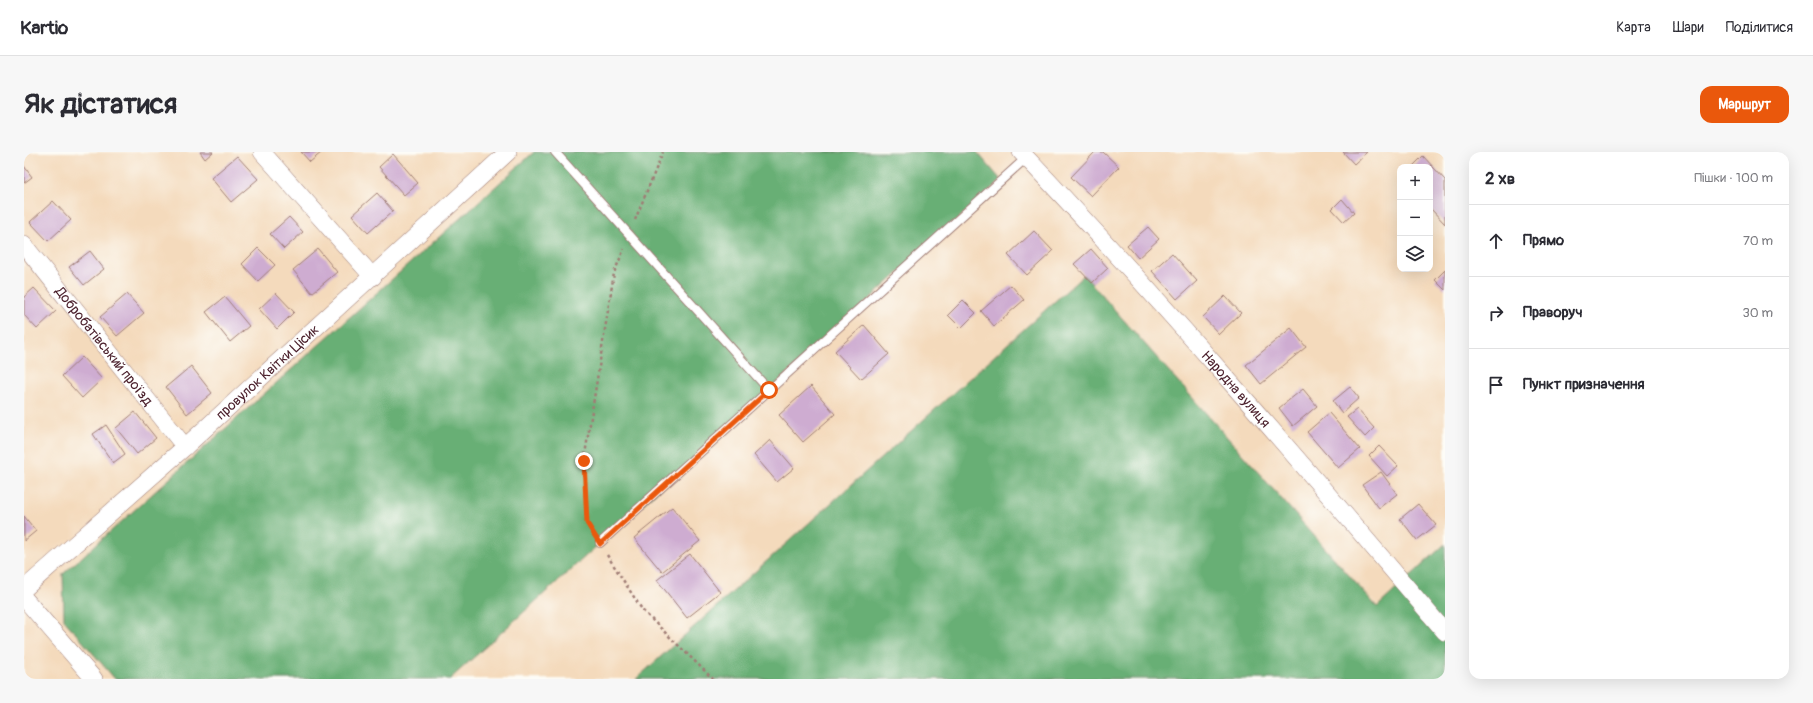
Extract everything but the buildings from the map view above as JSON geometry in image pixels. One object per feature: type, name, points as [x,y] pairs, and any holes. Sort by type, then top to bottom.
[{"type":"street","points":[[262,152],[373,276]]},
{"type":"street","name":"провулок Квітки Цісик","points":[[24,588],[184,447],[508,152]]},
{"type":"street","name":"Народна вулиця","points":[[1023,155],[1108,244],[1357,528],[1445,632]]},
{"type":"street","name":"Добробатівський проїзд","points":[[24,245],[184,447]]},
{"type":"street","points":[[24,598],[94,679]]},
{"type":"lane","points":[[555,152],[769,390]]},
{"type":"lane","points":[[600,544],[1023,155]]},
{"type":"path","points":[[663,152],[614,273],[584,461],[587,523],[643,611],[713,679]]},
{"type":"green space","points":[[534,152],[977,152],[1001,180],[450,679],[115,679],[64,620],[63,574]]},
{"type":"green space","points":[[1084,275],[1377,607],[1445,544],[1445,679],[636,679]]},
{"type":"route","points":[[584,461],[587,523],[600,544],[769,390]]}]
